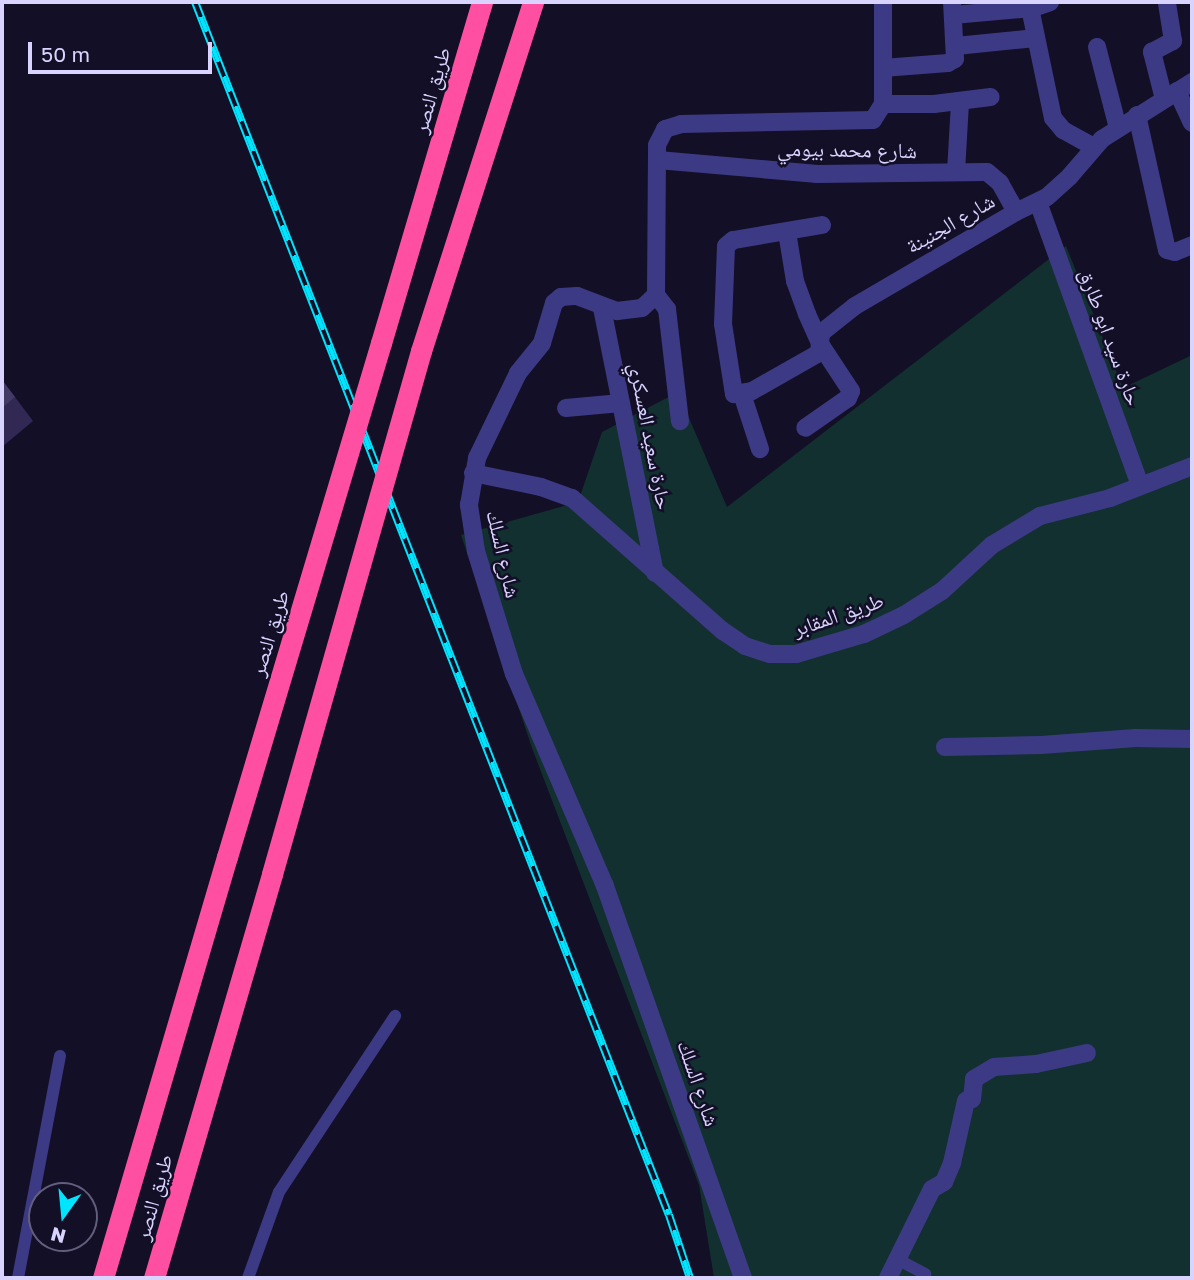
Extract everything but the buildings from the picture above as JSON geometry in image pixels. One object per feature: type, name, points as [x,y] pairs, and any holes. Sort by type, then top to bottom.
[{"type":"highway","name":"طريق النصر","points":[[103,1278],[482,2]]},
{"type":"highway","name":"طريق النصر","points":[[154,1278],[421,351],[533,2]]},
{"type":"street","points":[[680,421],[667,309],[656,295],[659,136],[673,125],[867,121],[878,116],[883,104],[883,2]]},
{"type":"street","points":[[883,68],[952,62],[957,56],[953,8],[1030,8],[1050,2]]},
{"type":"street","points":[[1167,2],[1173,41],[1152,52],[1178,91],[1192,123]]},
{"type":"street","points":[[1030,8],[1053,118],[1063,130],[1094,147]]},
{"type":"street","points":[[956,46],[1036,38]]},
{"type":"street","points":[[1097,47],[1118,128]]},
{"type":"street","name":"شارع الجنينة","points":[[738,394],[816,355],[822,347],[821,332],[855,306],[1016,212],[1038,202],[1059,187],[1094,147],[1137,115],[1178,91]]},
{"type":"street","points":[[883,104],[960,102],[991,97]]},
{"type":"street","points":[[956,172],[960,102]]},
{"type":"street","points":[[1137,115],[1167,250],[1175,252],[1192,245]]},
{"type":"street","name":"شارع محمد بيومي","points":[[657,160],[817,174],[987,172],[995,176],[1016,212]]},
{"type":"street","name":"حارة سيد ابو طارق","points":[[1038,202],[1140,486]]},
{"type":"street","points":[[760,449],[738,394],[723,324],[724,250],[733,240],[822,225]]},
{"type":"street","points":[[787,232],[795,281],[822,347],[849,388],[850,395],[805,428]]},
{"type":"street","name":"شارع السلك","points":[[656,295],[642,308],[617,311],[602,308],[577,296],[561,298],[554,303],[542,343],[518,373],[488,432],[473,472],[469,505],[476,551],[504,643],[542,743],[605,886],[743,1278]]},
{"type":"street","name":"حارة سعيد العسكري","points":[[602,308],[655,573]]},
{"type":"street","points":[[566,408],[621,404]]},
{"type":"street","name":"طريق المقابر","points":[[473,472],[541,487],[572,498],[586,507],[655,573],[745,646],[770,654],[796,654],[864,634],[904,615],[942,591],[1015,528],[1040,516],[1140,486],[1192,466]]},
{"type":"street","points":[[945,747],[1041,745],[1136,738],[1192,740]]},
{"type":"street","points":[[888,1278],[932,1189],[944,1182],[952,1163],[966,1101],[972,1099],[974,1079],[994,1067],[1036,1064],[1087,1053]]},
{"type":"lane","points":[[247,1278],[279,1192],[395,1016]]},
{"type":"lane","points":[[18,1278],[60,1056]]},
{"type":"lane","points":[[897,1259],[925,1274]]},
{"type":"green space","points":[[1066,246],[1123,388],[1192,355],[1192,1278],[714,1278],[699,1185],[532,748],[461,535],[578,502],[602,432],[678,392],[727,507]]},
{"type":"railway","points":[[195,2],[669,1215],[690,1278]]}]
